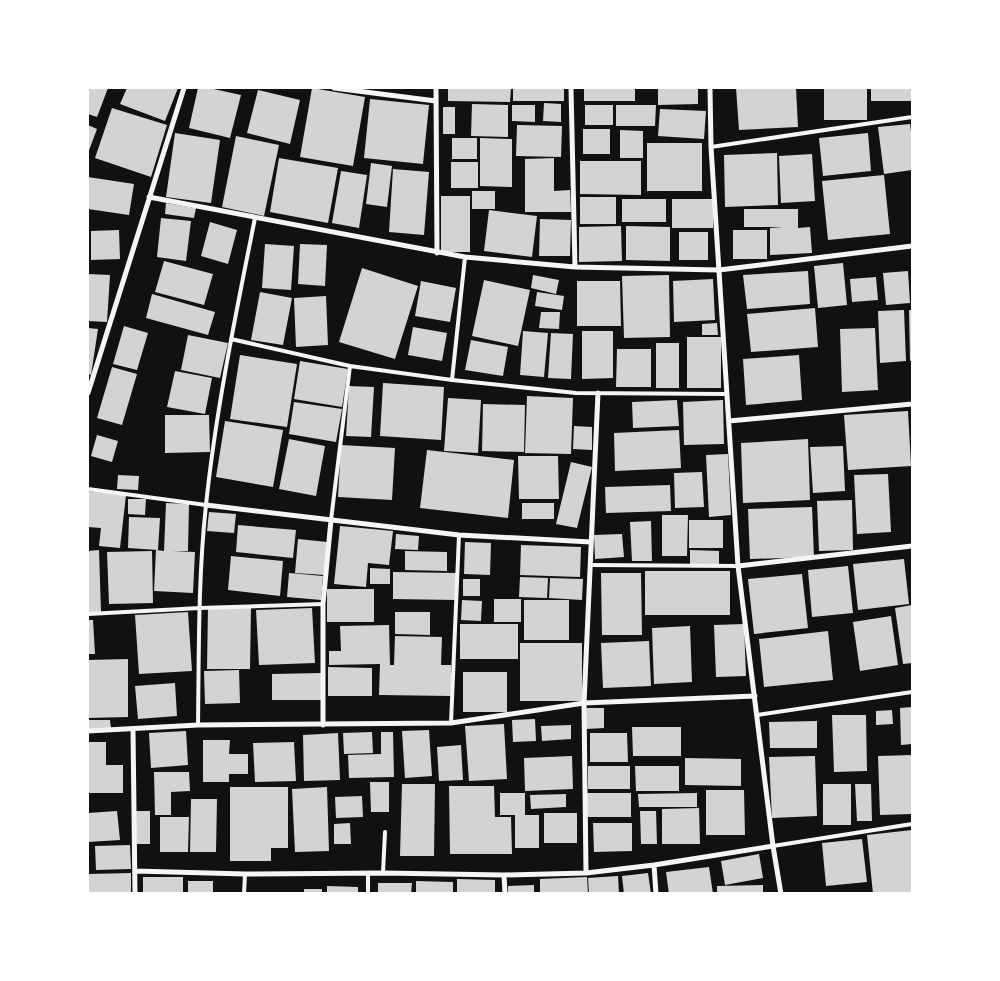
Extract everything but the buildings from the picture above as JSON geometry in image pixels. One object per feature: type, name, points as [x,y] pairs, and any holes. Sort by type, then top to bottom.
[{"type":"street","points":[[88,393],[184,88]]},
{"type":"street","points":[[334,88],[436,101]]},
{"type":"street","points":[[436,88],[437,252]]},
{"type":"street","points":[[571,88],[575,267]]},
{"type":"street","points":[[710,88],[711,147],[738,566],[773,846],[781,894]]},
{"type":"street","points":[[149,197],[465,257],[575,267],[719,270],[912,246]]},
{"type":"street","points":[[586,873],[584,703],[598,393]]},
{"type":"street","points":[[729,421],[912,404]]},
{"type":"street","points":[[206,505],[459,535],[591,542]]},
{"type":"street","points":[[323,725],[323,604],[331,520]]},
{"type":"street","points":[[738,566],[912,546]]},
{"type":"street","points":[[88,731],[198,725],[451,723],[584,703],[755,696]]},
{"type":"street","points":[[133,729],[136,894]]},
{"type":"street","points":[[135,871],[245,874],[384,873],[504,875],[586,873],[654,865],[773,846]]},
{"type":"street","points":[[654,865],[656,894]]},
{"type":"street","points":[[504,875],[505,894]]},
{"type":"lane","points":[[711,147],[912,117]]},
{"type":"lane","points":[[198,725],[200,608],[206,505],[231,339],[254,218]]},
{"type":"lane","points":[[452,380],[465,257]]},
{"type":"lane","points":[[231,339],[350,366],[452,380],[576,393],[727,394]]},
{"type":"lane","points":[[331,520],[350,366]]},
{"type":"lane","points":[[88,489],[206,505]]},
{"type":"lane","points":[[451,723],[459,535]]},
{"type":"lane","points":[[590,565],[738,566]]},
{"type":"lane","points":[[88,614],[323,604]]},
{"type":"lane","points":[[757,715],[912,692]]},
{"type":"lane","points":[[773,846],[912,824]]},
{"type":"lane","points":[[384,873],[385,832]]},
{"type":"lane","points":[[368,873],[368,894]]},
{"type":"lane","points":[[244,894],[245,874]]}]
